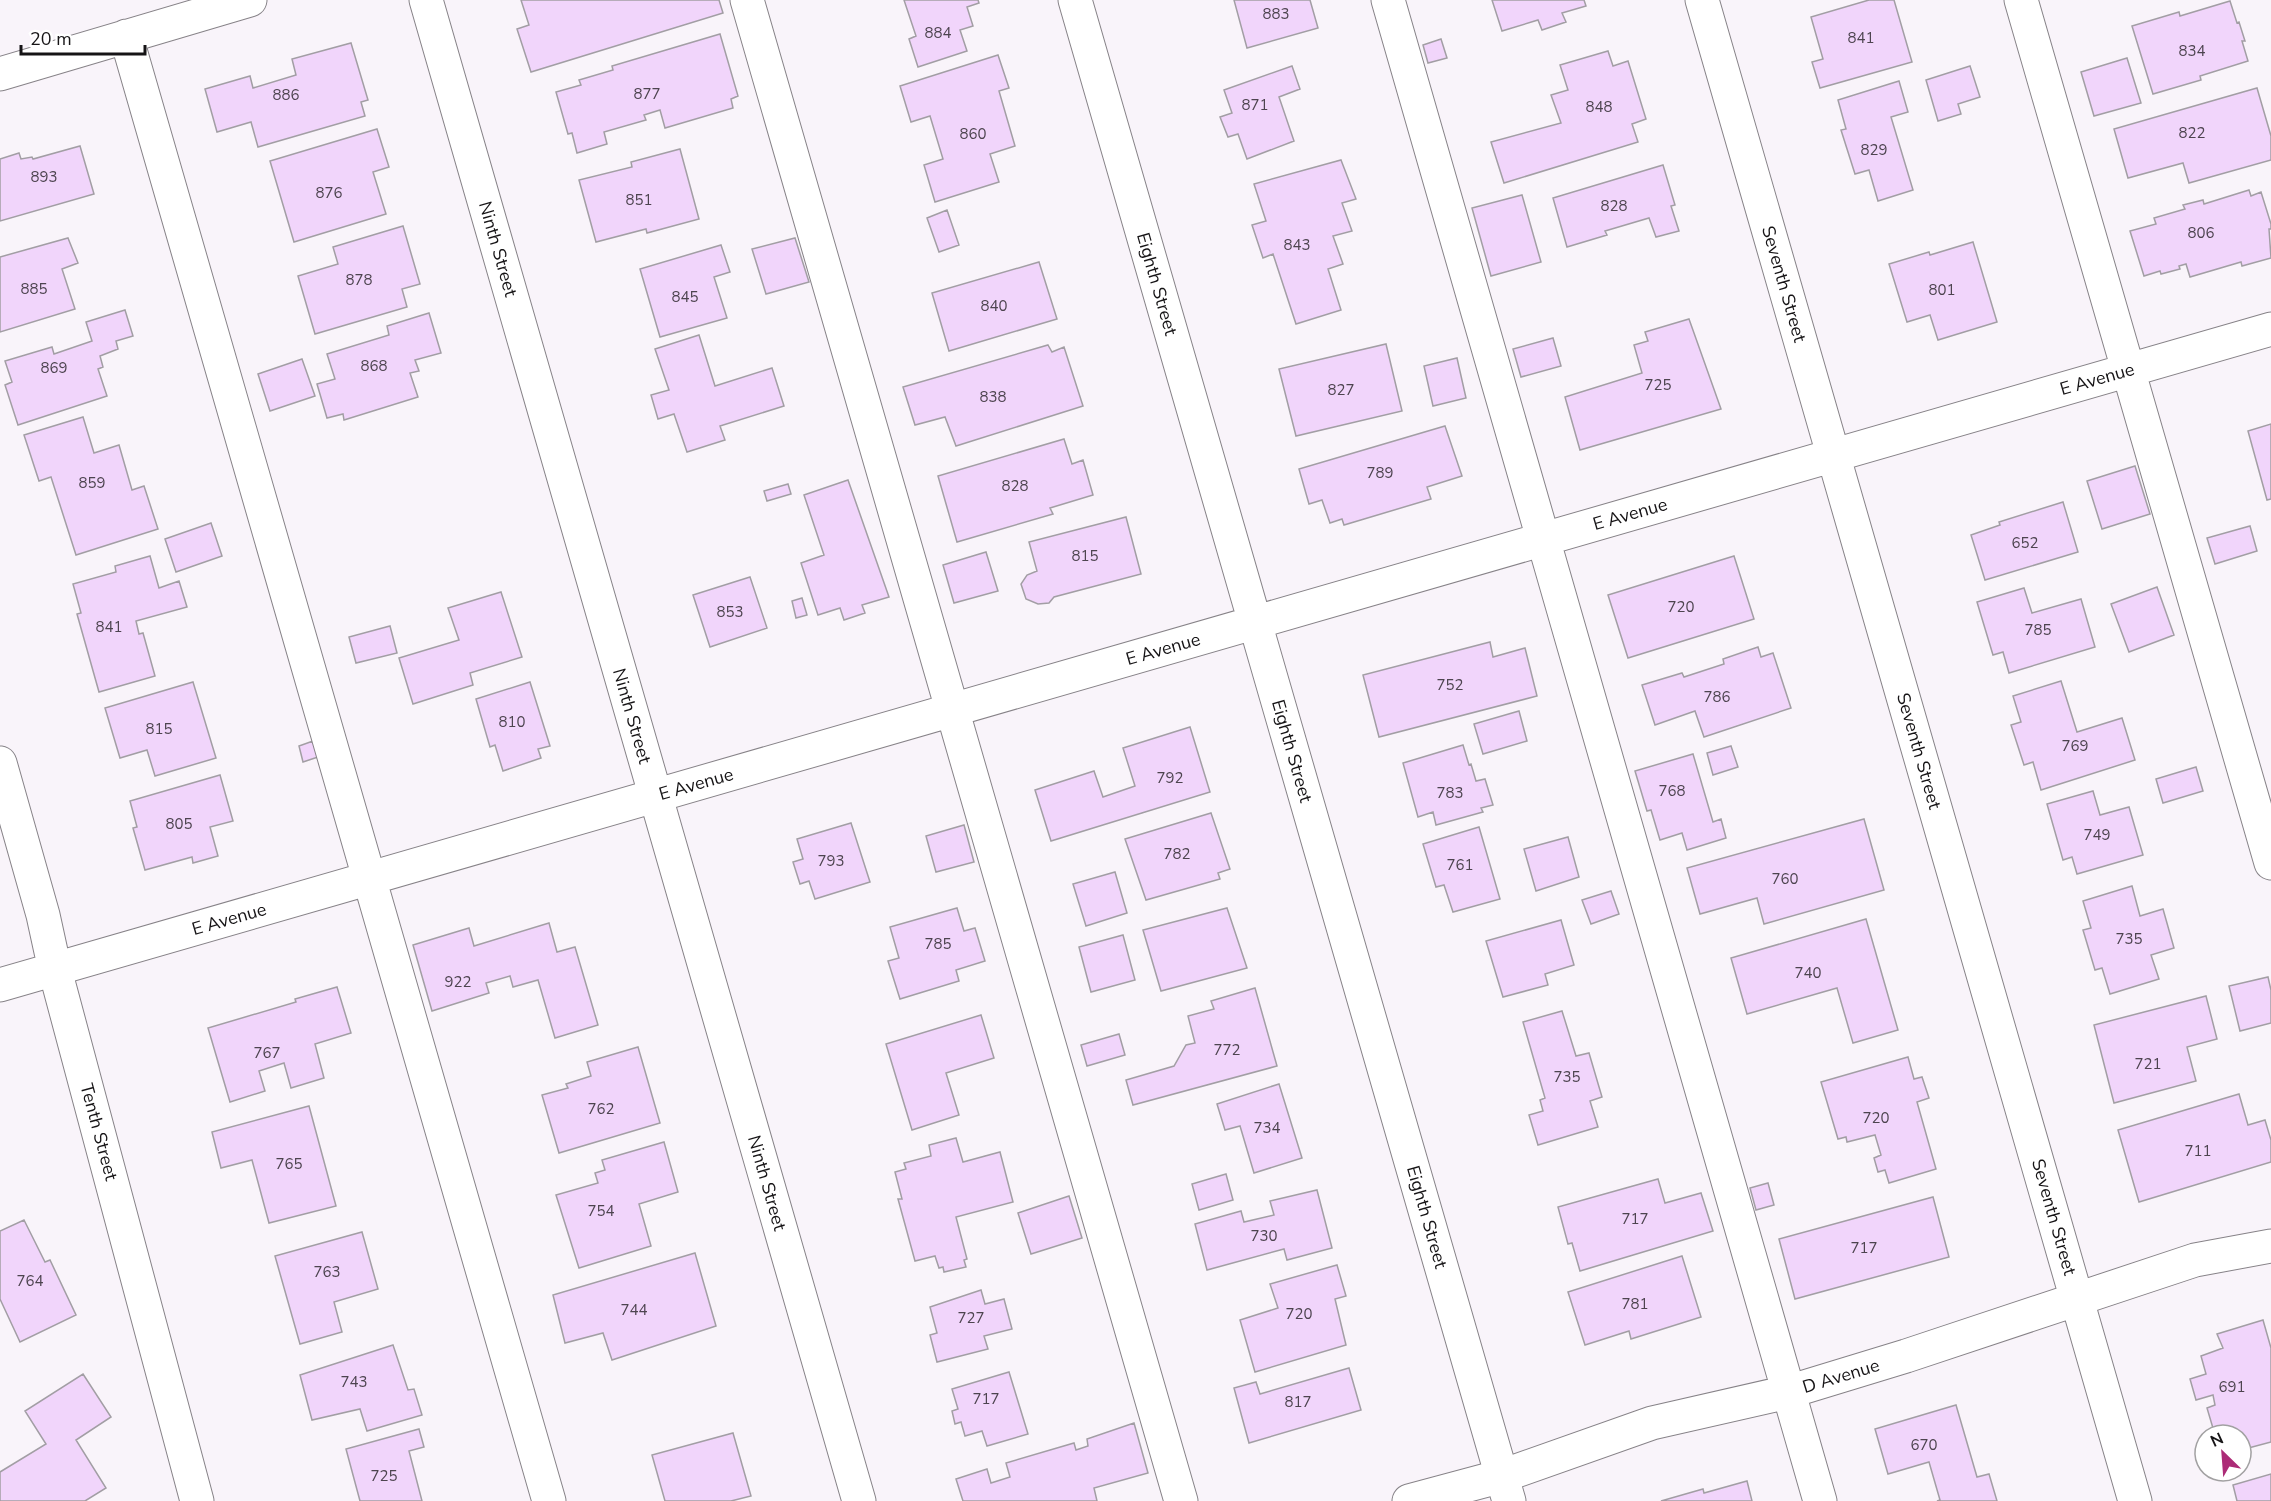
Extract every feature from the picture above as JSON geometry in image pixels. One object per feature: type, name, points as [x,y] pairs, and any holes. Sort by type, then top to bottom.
[{"type":"street","points":[[0,74],[250,0]]},
{"type":"street","name":"Ninth Street","points":[[426,0],[859,1501]]},
{"type":"street","points":[[747,0],[1181,1501]]},
{"type":"street","name":"Eighth Street","points":[[1075,0],[1506,1488]]},
{"type":"street","points":[[1388,0],[1820,1501]]},
{"type":"street","name":"Seventh Street","points":[[1702,0],[2135,1501]]},
{"type":"street","points":[[2021,0],[2271,863]]},
{"type":"street","points":[[126,36],[549,1501]]},
{"type":"street","name":"E Avenue","points":[[0,985],[2271,328]]},
{"type":"street","name":"Tenth Street","points":[[0,763],[43,915],[55,970],[198,1501]]},
{"type":"street","name":"D Avenue","points":[[1409,1501],[1506,1488],[1652,1424],[1788,1392],[1906,1356],[2195,1260],[2271,1246]]},
{"type":"building","points":[[521,0],[719,0],[723,13],[531,72],[517,29],[529,25]]},
{"type":"building","points":[[904,0],[978,0],[979,3],[967,7],[973,26],[960,30],[967,51],[918,67],[909,39],[916,36]]},
{"type":"building","points":[[1234,0],[1310,0],[1318,28],[1247,48]]},
{"type":"building","points":[[1492,0],[1584,0],[1586,6],[1562,13],[1566,22],[1542,30],[1538,20],[1502,31]]},
{"type":"building","points":[[1869,0],[1894,0],[1912,62],[1820,88],[1812,62],[1823,59],[1811,17]]},
{"type":"building","points":[[2230,1],[2245,41],[2242,41],[2248,61],[2200,76],[2201,80],[2153,94],[2132,26],[2179,12],[2180,16]]},
{"type":"building","points":[[720,34],[738,96],[731,99],[733,108],[665,128],[660,110],[644,115],[646,120],[604,132],[607,144],[577,153],[572,133],[568,134],[556,92],[581,85],[579,80],[613,70],[612,66]]},
{"type":"building","points":[[1441,39],[1447,58],[1428,63],[1423,45]]},
{"type":"building","points":[[351,43],[368,100],[361,102],[365,116],[258,147],[251,122],[217,132],[205,89],[250,76],[253,88],[296,75],[292,59]]},
{"type":"building","points":[[1608,51],[1613,66],[1628,61],[1646,119],[1632,124],[1638,142],[1504,183],[1491,142],[1561,123],[1551,95],[1568,90],[1560,65]]},
{"type":"building","points":[[998,55],[1009,88],[999,91],[1015,146],[990,154],[999,182],[935,202],[924,165],[943,159],[930,116],[911,122],[900,86]]},
{"type":"building","points":[[2127,58],[2141,103],[2094,116],[2081,72]]},
{"type":"building","points":[[1292,66],[1300,89],[1279,97],[1294,141],[1247,159],[1238,134],[1228,137],[1220,117],[1232,113],[1224,90]]},
{"type":"building","points":[[1970,66],[1980,97],[1958,104],[1961,114],[1938,121],[1926,80]]},
{"type":"building","points":[[1899,81],[1908,112],[1891,117],[1913,190],[1878,201],[1869,170],[1855,174],[1841,130],[1846,129],[1838,100]]},
{"type":"building","points":[[2257,88],[2271,136],[2271,160],[2189,183],[2183,163],[2128,178],[2114,129]]},
{"type":"building","points":[[377,129],[389,167],[373,172],[386,214],[294,242],[270,161]]},
{"type":"building","points":[[80,146],[94,194],[0,221],[0,159],[19,153],[21,159],[32,157],[33,159]]},
{"type":"building","points":[[680,149],[699,219],[647,233],[646,229],[596,242],[579,180],[632,167],[631,162]]},
{"type":"building","points":[[1341,160],[1356,199],[1342,203],[1352,231],[1333,236],[1343,264],[1328,269],[1341,310],[1296,324],[1273,254],[1263,258],[1252,225],[1266,221],[1254,184]]},
{"type":"building","points":[[1663,165],[1675,205],[1671,206],[1679,231],[1656,237],[1649,218],[1605,231],[1607,235],[1567,247],[1553,198]]},
{"type":"building","points":[[2249,190],[2251,196],[2261,192],[2271,224],[2271,229],[2269,229],[2271,258],[2242,266],[2241,262],[2190,277],[2186,264],[2179,266],[2180,269],[2161,274],[2160,271],[2144,276],[2130,231],[2156,224],[2154,218],[2185,209],[2183,205],[2203,200],[2204,204]]},
{"type":"building","points":[[1522,195],[1541,262],[1491,276],[1472,208]]},
{"type":"building","points":[[947,210],[959,245],[939,252],[927,218]]},
{"type":"building","points":[[403,226],[420,284],[402,289],[407,307],[315,334],[298,276],[338,264],[333,247]]},
{"type":"building","points":[[68,238],[78,263],[62,269],[75,309],[0,332],[0,257]]},
{"type":"building","points":[[795,238],[809,282],[766,294],[752,249]]},
{"type":"building","points":[[1973,242],[1997,322],[1938,340],[1930,315],[1907,322],[1889,264]]},
{"type":"building","points":[[721,245],[730,272],[714,277],[727,318],[660,337],[640,269]]},
{"type":"building","points":[[1039,262],[1057,319],[949,351],[932,293]]},
{"type":"building","points":[[125,310],[133,336],[116,341],[118,349],[100,356],[103,367],[98,369],[107,396],[18,425],[5,385],[12,382],[5,361],[52,347],[54,354],[92,341],[86,322]]},
{"type":"building","points":[[429,313],[441,353],[415,360],[419,371],[410,373],[418,397],[344,420],[343,414],[327,418],[317,384],[335,379],[327,354],[389,335],[387,326]]},
{"type":"building","points":[[1689,319],[1721,409],[1580,450],[1565,397],[1642,373],[1634,345],[1648,341],[1645,332]]},
{"type":"building","points":[[699,335],[715,386],[772,368],[784,406],[720,426],[725,440],[687,452],[674,414],[658,419],[651,395],[669,390],[655,349]]},
{"type":"building","points":[[1553,338],[1561,366],[1521,377],[1513,349]]},
{"type":"building","points":[[1386,344],[1402,411],[1296,436],[1279,369]]},
{"type":"building","points":[[1048,345],[1052,352],[1064,347],[1083,406],[956,446],[945,417],[915,425],[903,387]]},
{"type":"building","points":[[1457,358],[1466,398],[1433,406],[1424,366]]},
{"type":"building","points":[[302,359],[315,396],[270,411],[258,374]]},
{"type":"building","points":[[83,417],[94,453],[119,445],[132,490],[144,486],[158,529],[76,555],[51,477],[39,481],[24,435]]},
{"type":"building","points":[[2271,424],[2271,499],[2267,500],[2248,431]]},
{"type":"building","points":[[1445,426],[1462,476],[1427,487],[1431,499],[1344,525],[1342,519],[1330,523],[1322,500],[1309,504],[1299,469]]},
{"type":"building","points":[[1064,439],[1072,464],[1083,460],[1093,495],[1050,508],[1053,514],[957,542],[938,476]]},
{"type":"building","points":[[2135,466],[2150,514],[2102,529],[2087,481]]},
{"type":"building","points":[[848,480],[889,597],[862,605],[865,613],[844,620],[840,608],[818,615],[801,563],[824,555],[804,495]]},
{"type":"building","points":[[788,484],[791,494],[767,501],[764,491]]},
{"type":"building","points":[[2063,502],[2078,552],[1985,580],[1971,535],[2000,525],[1999,522]]},
{"type":"building","points":[[1126,517],[1141,574],[1054,597],[1049,603],[1038,604],[1026,599],[1021,584],[1027,575],[1037,571],[1029,542]]},
{"type":"building","points":[[211,523],[222,556],[176,572],[165,539]]},
{"type":"building","points":[[2250,526],[2257,551],[2215,564],[2207,538]]},
{"type":"building","points":[[986,552],[998,591],[954,603],[943,565]]},
{"type":"building","points":[[150,556],[159,588],[179,581],[187,607],[136,621],[139,634],[143,633],[155,676],[99,692],[77,614],[81,613],[73,584],[116,572],[115,566]]},
{"type":"building","points":[[1734,556],[1754,619],[1628,658],[1608,595]]},
{"type":"building","points":[[750,577],[767,628],[710,647],[693,595]]},
{"type":"building","points":[[2157,587],[2174,635],[2129,652],[2111,604]]},
{"type":"building","points":[[2024,588],[2032,613],[2081,599],[2095,647],[2009,673],[2003,652],[1993,655],[1977,602]]},
{"type":"building","points":[[501,592],[522,657],[470,673],[473,685],[413,704],[399,658],[459,640],[448,608]]},
{"type":"building","points":[[802,598],[807,615],[796,618],[792,601]]},
{"type":"building","points":[[390,626],[397,653],[356,663],[349,637]]},
{"type":"building","points":[[1490,642],[1493,657],[1525,648],[1537,696],[1379,737],[1363,675]]},
{"type":"building","points":[[1758,647],[1761,657],[1773,653],[1791,708],[1704,737],[1695,711],[1655,725],[1642,685],[1682,673],[1684,677],[1724,664],[1723,659]]},
{"type":"building","points":[[2061,681],[2077,732],[2122,718],[2135,760],[2041,790],[2033,762],[2024,765],[2011,725],[2021,722],[2013,696]]},
{"type":"building","points":[[193,682],[216,758],[155,776],[147,750],[120,758],[105,708]]},
{"type":"building","points":[[530,682],[550,746],[538,749],[541,758],[503,771],[495,745],[490,747],[476,699]]},
{"type":"building","points":[[1519,711],[1527,741],[1483,754],[1474,724]]},
{"type":"building","points":[[1190,727],[1210,792],[1051,841],[1035,790],[1094,771],[1103,797],[1135,786],[1123,748]]},
{"type":"building","points":[[313,741],[318,757],[303,762],[299,746]]},
{"type":"building","points":[[1463,745],[1476,781],[1485,779],[1493,805],[1481,808],[1483,812],[1436,825],[1433,812],[1418,817],[1403,763]]},
{"type":"building","points":[[1731,746],[1738,767],[1713,775],[1707,753]]},
{"type":"building","points":[[1693,754],[1713,822],[1721,819],[1726,838],[1687,850],[1682,833],[1660,840],[1651,810],[1647,811],[1635,771]]},
{"type":"building","points":[[2196,767],[2203,791],[2163,803],[2156,779]]},
{"type":"building","points":[[220,775],[233,821],[210,827],[218,856],[193,863],[192,857],[145,870],[133,828],[137,827],[130,801]]},
{"type":"building","points":[[2093,791],[2100,815],[2129,807],[2143,855],[2077,874],[2072,857],[2063,860],[2047,804]]},
{"type":"building","points":[[1211,813],[1230,869],[1218,873],[1220,879],[1146,900],[1125,839]]},
{"type":"building","points":[[1864,819],[1884,890],[1764,924],[1757,898],[1700,914],[1687,868]]},
{"type":"building","points":[[851,823],[870,882],[815,899],[809,881],[800,884],[793,862],[803,859],[797,839]]},
{"type":"building","points":[[964,825],[974,862],[936,872],[926,836]]},
{"type":"building","points":[[1479,827],[1500,899],[1453,912],[1444,885],[1436,887],[1423,844]]},
{"type":"building","points":[[1568,837],[1579,877],[1536,891],[1524,849]]},
{"type":"building","points":[[1115,872],[1127,913],[1086,926],[1073,884]]},
{"type":"building","points":[[2132,886],[2140,916],[2163,909],[2174,948],[2151,955],[2159,979],[2110,994],[2102,968],[2095,970],[2083,930],[2091,928],[2083,901]]},
{"type":"building","points":[[1611,891],[1619,914],[1591,924],[1582,900]]},
{"type":"building","points":[[957,908],[964,931],[975,928],[985,961],[956,970],[959,981],[900,999],[888,961],[899,958],[890,927]]},
{"type":"building","points":[[1227,908],[1247,968],[1161,991],[1143,930]]},
{"type":"building","points":[[1866,919],[1898,1030],[1853,1043],[1837,988],[1747,1014],[1731,958]]},
{"type":"building","points":[[1561,920],[1574,965],[1545,974],[1548,985],[1503,997],[1486,941]]},
{"type":"building","points":[[549,923],[557,952],[575,947],[598,1025],[555,1038],[538,980],[513,987],[510,976],[486,983],[489,993],[432,1011],[413,945],[469,928],[474,946]]},
{"type":"building","points":[[1123,935],[1135,980],[1091,992],[1079,947]]},
{"type":"building","points":[[2268,977],[2271,990],[2271,1023],[2240,1031],[2229,986]]},
{"type":"building","points":[[337,987],[351,1033],[315,1044],[324,1078],[291,1088],[284,1063],[259,1071],[265,1091],[230,1102],[208,1028],[296,1002],[295,999]]},
{"type":"building","points":[[1255,988],[1277,1066],[1133,1105],[1126,1080],[1174,1066],[1186,1045],[1195,1043],[1188,1016],[1214,1009],[1211,1001]]},
{"type":"building","points":[[2206,996],[2217,1039],[2187,1047],[2196,1081],[2114,1103],[2094,1025]]},
{"type":"building","points":[[1562,1011],[1576,1056],[1589,1053],[1602,1097],[1590,1101],[1598,1127],[1538,1145],[1529,1115],[1543,1111],[1540,1100],[1545,1098],[1523,1022]]},
{"type":"building","points":[[981,1015],[994,1058],[946,1073],[959,1115],[912,1130],[886,1044]]},
{"type":"building","points":[[1119,1034],[1125,1055],[1087,1066],[1081,1045]]},
{"type":"building","points":[[638,1047],[660,1123],[559,1153],[542,1095],[568,1088],[566,1084],[591,1076],[587,1062]]},
{"type":"building","points":[[1908,1057],[1914,1079],[1922,1077],[1929,1098],[1917,1102],[1936,1169],[1889,1183],[1885,1170],[1878,1172],[1874,1158],[1881,1155],[1875,1135],[1847,1142],[1846,1137],[1838,1139],[1821,1082]]},
{"type":"building","points":[[1279,1084],[1302,1158],[1254,1173],[1240,1126],[1225,1130],[1217,1104]]},
{"type":"building","points":[[2239,1094],[2248,1125],[2265,1120],[2271,1140],[2271,1162],[2139,1202],[2118,1130]]},
{"type":"building","points":[[309,1106],[336,1206],[269,1223],[252,1160],[221,1168],[212,1132]]},
{"type":"building","points":[[956,1138],[963,1162],[1000,1152],[1013,1202],[956,1217],[967,1259],[964,1260],[966,1267],[944,1272],[943,1267],[939,1268],[935,1256],[915,1261],[898,1199],[902,1199],[895,1172],[906,1169],[904,1163],[931,1156],[929,1145]]},
{"type":"building","points":[[664,1142],[678,1192],[639,1204],[651,1246],[579,1268],[556,1195],[598,1183],[595,1173],[605,1170],[602,1160]]},
{"type":"building","points":[[1226,1174],[1233,1200],[1199,1210],[1192,1184]]},
{"type":"building","points":[[1658,1179],[1665,1203],[1701,1193],[1713,1231],[1580,1271],[1572,1243],[1568,1244],[1558,1207]]},
{"type":"building","points":[[1768,1183],[1774,1205],[1756,1210],[1750,1188]]},
{"type":"building","points":[[1317,1190],[1332,1248],[1287,1260],[1284,1249],[1207,1270],[1195,1224],[1241,1211],[1244,1222],[1274,1215],[1270,1201]]},
{"type":"building","points":[[1069,1196],[1082,1238],[1031,1254],[1018,1213]]},
{"type":"building","points":[[1933,1197],[1949,1257],[1795,1299],[1779,1239]]},
{"type":"building","points":[[24,1220],[45,1262],[50,1260],[76,1315],[20,1342],[0,1299],[0,1231]]},
{"type":"building","points":[[362,1232],[378,1289],[334,1302],[342,1332],[300,1344],[275,1256]]},
{"type":"building","points":[[695,1253],[716,1326],[612,1360],[603,1333],[565,1343],[553,1295]]},
{"type":"building","points":[[1682,1256],[1701,1317],[1631,1339],[1629,1331],[1585,1345],[1568,1292]]},
{"type":"building","points":[[1337,1265],[1346,1296],[1335,1299],[1346,1345],[1255,1372],[1240,1320],[1278,1308],[1270,1284]]},
{"type":"building","points":[[981,1290],[985,1304],[1004,1299],[1012,1329],[984,1336],[988,1349],[937,1362],[930,1335],[937,1333],[930,1307]]},
{"type":"building","points":[[2263,1320],[2271,1348],[2271,1442],[2253,1447],[2253,1423],[2211,1423],[2207,1408],[2215,1405],[2213,1395],[2196,1400],[2190,1379],[2206,1374],[2201,1356],[2223,1348],[2217,1334]]},
{"type":"building","points":[[393,1345],[408,1390],[414,1389],[422,1415],[367,1431],[360,1409],[312,1420],[300,1375]]},
{"type":"building","points":[[1349,1368],[1361,1410],[1249,1443],[1234,1388],[1256,1382],[1260,1394]]},
{"type":"building","points":[[1009,1372],[1028,1434],[987,1446],[982,1431],[965,1436],[961,1422],[955,1424],[952,1411],[958,1409],[952,1389]]},
{"type":"building","points":[[83,1374],[111,1417],[76,1440],[106,1488],[85,1501],[0,1501],[0,1472],[46,1444],[25,1411]]},
{"type":"building","points":[[1956,1405],[1977,1477],[1989,1474],[1997,1501],[1937,1501],[1940,1500],[1929,1462],[1888,1474],[1875,1429]]},
{"type":"building","points":[[1134,1423],[1148,1473],[1094,1488],[1097,1501],[963,1501],[956,1479],[987,1469],[991,1483],[1010,1477],[1006,1463],[1074,1443],[1076,1450],[1088,1446],[1087,1439]]},
{"type":"building","points":[[419,1429],[424,1447],[409,1451],[422,1501],[360,1501],[346,1449]]},
{"type":"building","points":[[733,1433],[751,1496],[731,1501],[665,1501],[652,1455]]},
{"type":"building","points":[[2271,1474],[2271,1501],[2237,1501],[2233,1485],[2253,1483],[2253,1479]]},
{"type":"building","points":[[1747,1481],[1752,1501],[1661,1501],[1703,1489],[1704,1493]]}]
